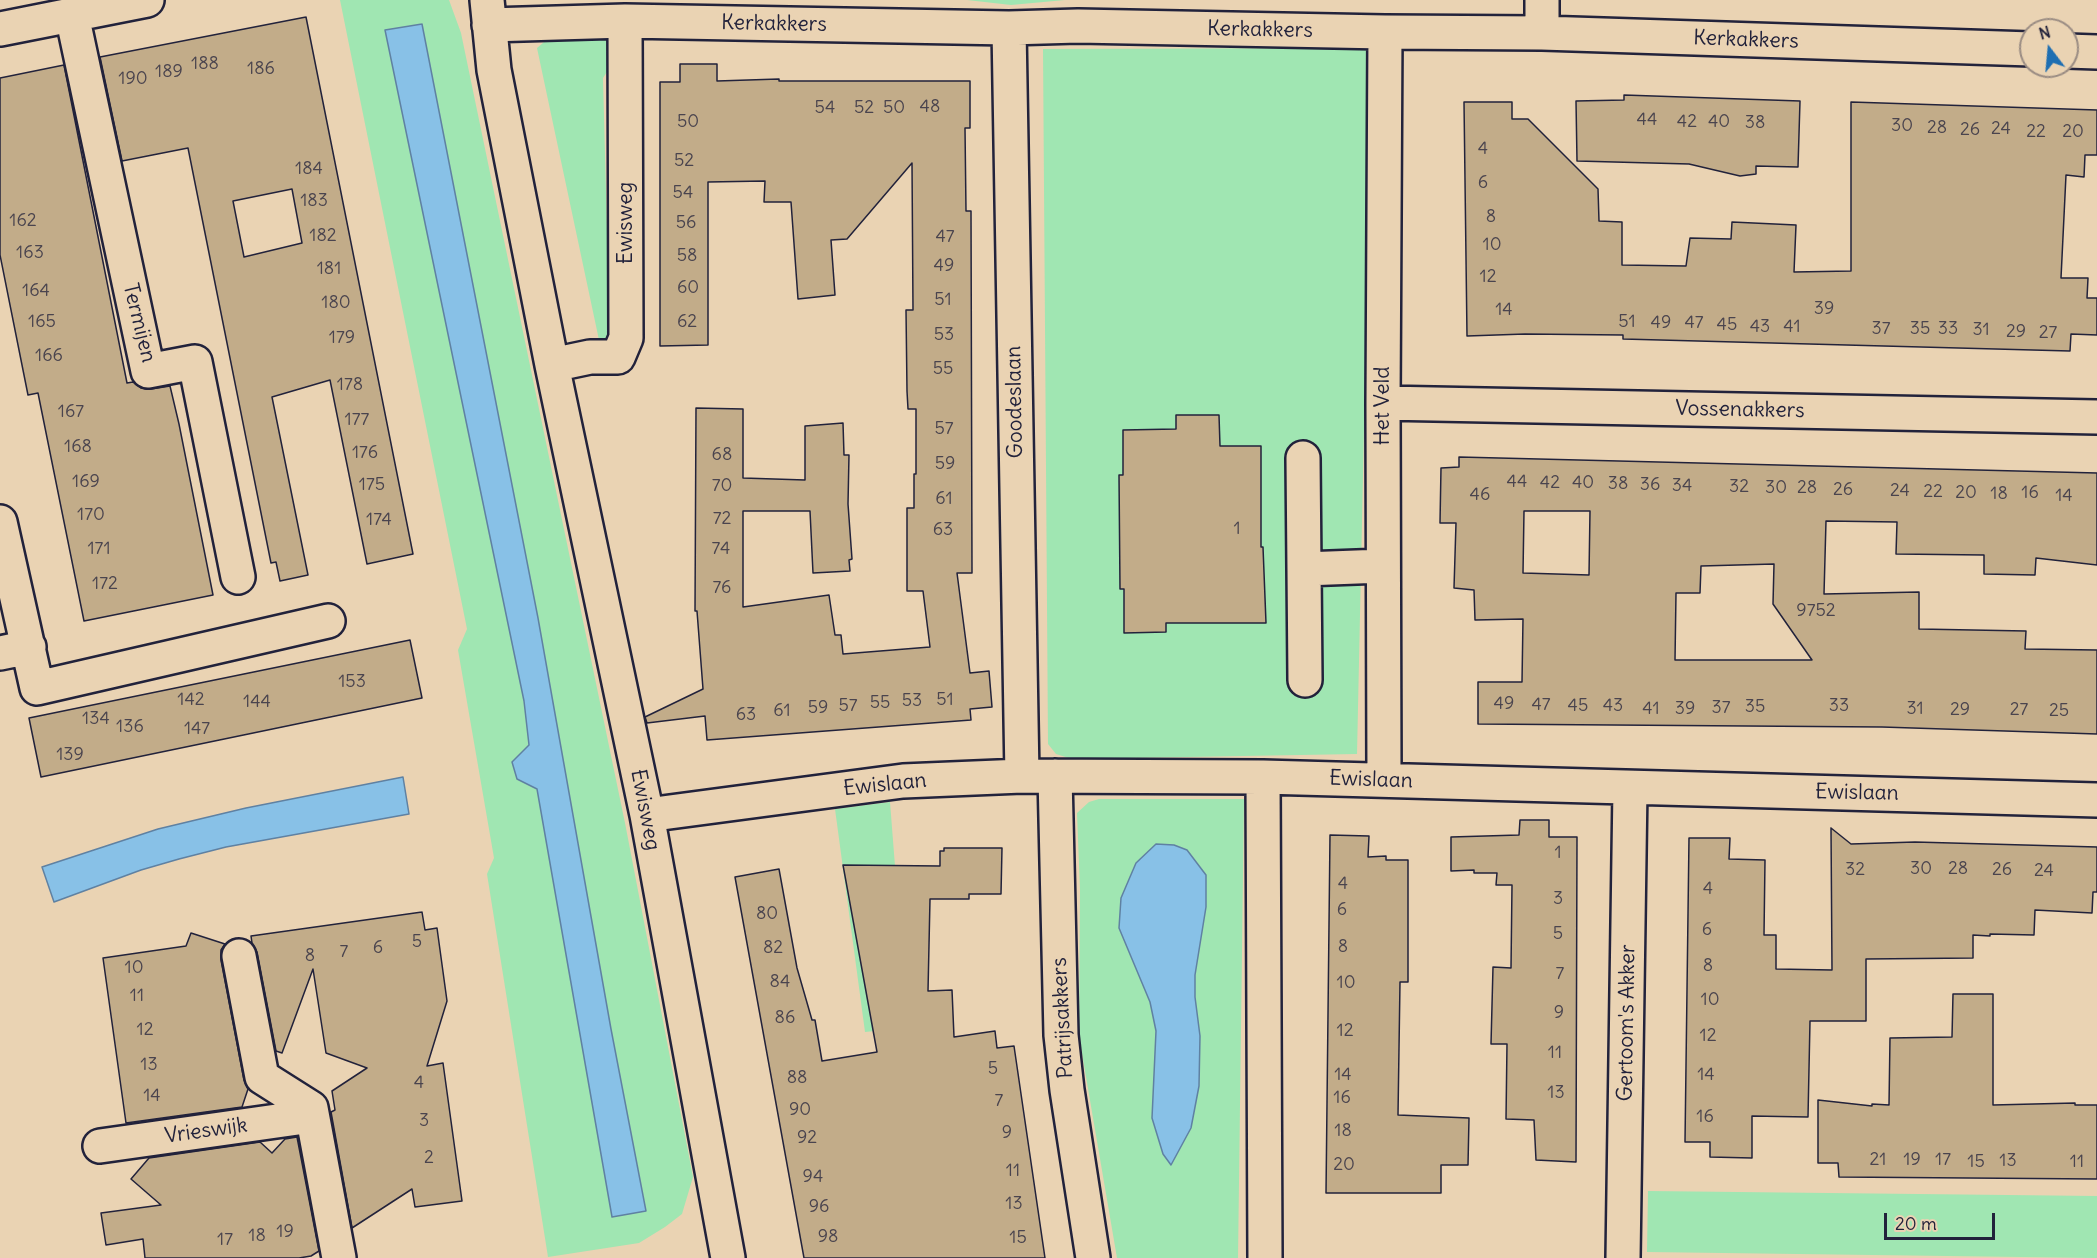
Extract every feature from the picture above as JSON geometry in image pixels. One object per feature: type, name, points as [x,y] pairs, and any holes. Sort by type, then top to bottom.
[{"type":"street","points":[[0,29],[89,8],[147,0]]},
{"type":"street","points":[[1542,0],[1542,33]]},
{"type":"street","name":"Termijen","points":[[89,8],[148,371],[195,362],[238,577]]},
{"type":"street","name":"Kerkakkers","points":[[488,12],[625,21],[915,13],[1009,28],[1078,13],[1385,32],[1542,33],[2019,49]]},
{"type":"street","name":"Ewisweg","points":[[488,12],[494,70],[552,365],[646,814],[721,1257]]},
{"type":"street","name":"Ewisweg","points":[[552,365],[590,357],[618,357],[626,338],[625,21]]},
{"type":"street","name":"Goodeslaan","points":[[1009,28],[1022,776]]},
{"type":"street","name":"Het Veld","points":[[1384,780],[1385,32]]},
{"type":"street","points":[[2079,51],[2097,52]]},
{"type":"street","name":"Vossenakkers","points":[[1383,403],[2097,417]]},
{"type":"street","points":[[1303,458],[1305,680]]},
{"type":"street","points":[[0,522],[14,650],[37,688],[328,621]]},
{"type":"street","points":[[1304,569],[1383,566]]},
{"type":"street","name":"Ewislaan","points":[[646,814],[903,781],[1022,776],[1263,777],[2097,800]]},
{"type":"street","name":"Patrijsakkers","points":[[1054,776],[1061,1035],[1067,1090],[1093,1258]]},
{"type":"street","points":[[1263,777],[1265,1258]]},
{"type":"street","name":"Gertoom's Akker","points":[[1623,1258],[1630,788]]},
{"type":"street","points":[[239,956],[262,1077],[311,1108],[339,1258]]},
{"type":"street","name":"Vrieswijk","points":[[100,1146],[312,1116]]},
{"type":"green space","points":[[340,0],[449,0],[461,33],[625,823],[693,1177],[682,1214],[639,1243],[548,1257],[487,874],[494,858],[458,650],[467,629]],"holes":[[[422,24],[538,618],[611,1029],[646,1210],[537,788],[517,779],[512,762],[529,745],[524,701],[385,30]]]},
{"type":"green space","points":[[967,0],[1065,0],[1011,5]]},
{"type":"green space","points":[[606,35],[615,43],[616,58],[603,78],[609,307],[618,318],[611,338],[599,340],[537,48],[550,37]]},
{"type":"green space","points":[[1365,48],[1372,57],[1357,754],[1072,759],[1056,754],[1048,744],[1043,49]]},
{"type":"green space","points":[[1099,799],[1244,799],[1238,1258],[1117,1258],[1079,1036],[1080,890],[1077,813],[1089,802]],"holes":[[[1156,844],[1187,850],[1206,875],[1206,907],[1195,975],[1200,1036],[1199,1086],[1152,1118],[1156,1031],[1150,1002],[1119,928],[1136,863]]]},
{"type":"green space","points":[[890,802],[901,943],[913,1027],[865,1032],[835,809]]},
{"type":"green space","points":[[1648,1191],[2097,1196],[2097,1258],[1647,1252]]},
{"type":"water","points":[[422,24],[538,618],[611,1029],[646,1211],[612,1217],[537,789],[517,779],[512,762],[529,745],[524,701],[385,30]]},
{"type":"water","points":[[403,777],[409,814],[226,847],[141,870],[54,902],[42,867],[158,829],[246,808]]},
{"type":"water","points":[[1156,844],[1174,845],[1187,850],[1206,875],[1206,907],[1195,975],[1200,1036],[1199,1086],[1191,1128],[1171,1165],[1163,1154],[1152,1118],[1156,1031],[1150,1002],[1119,928],[1121,898],[1136,863]]},
{"type":"building","points":[[306,17],[413,554],[367,564],[330,380],[272,397],[308,575],[280,581],[276,562],[271,563],[188,148],[122,161],[100,57]],"holes":[[[292,189],[302,243],[244,257],[233,201]]]},
{"type":"building","points":[[680,64],[717,64],[717,81],[779,79],[779,81],[970,81],[970,128],[965,128],[966,211],[971,211],[972,573],[957,573],[970,673],[989,671],[992,707],[970,709],[971,720],[707,740],[705,716],[647,723],[645,717],[703,689],[697,611],[695,611],[696,408],[743,409],[743,478],[805,480],[805,426],[843,423],[844,455],[849,455],[848,504],[852,559],[849,560],[850,571],[813,573],[810,511],[743,511],[743,607],[829,595],[835,635],[841,635],[843,654],[930,647],[923,591],[907,591],[907,508],[914,508],[914,474],[916,474],[916,409],[908,409],[907,391],[906,310],[913,310],[912,163],[847,239],[831,240],[835,295],[798,299],[791,202],[764,202],[765,181],[708,182],[708,345],[660,346],[660,82],[680,82]]},
{"type":"building","points":[[64,65],[127,383],[133,382],[141,388],[151,389],[170,386],[213,595],[84,621],[38,393],[28,395],[0,255],[0,78]]},
{"type":"building","points":[[1624,95],[1800,101],[1798,167],[1756,166],[1756,174],[1740,176],[1689,164],[1577,161],[1576,101],[1624,100]]},
{"type":"building","points":[[1464,102],[1512,102],[1512,119],[1528,119],[1598,189],[1599,221],[1622,222],[1622,265],[1686,266],[1690,238],[1731,239],[1732,222],[1796,225],[1794,272],[1851,271],[1851,102],[2097,110],[2097,155],[2085,155],[2084,177],[2066,175],[2061,278],[2088,278],[2087,298],[2097,298],[2097,335],[2071,334],[2070,351],[1623,339],[1623,335],[1467,336]]},
{"type":"building","points":[[1176,415],[1219,415],[1220,446],[1261,446],[1261,547],[1263,547],[1266,623],[1166,623],[1166,632],[1124,633],[1124,589],[1120,589],[1119,475],[1123,475],[1123,430],[1176,429]]},
{"type":"building","points":[[1459,457],[2097,473],[2097,565],[2036,558],[2035,575],[1984,574],[1984,555],[1896,554],[1897,522],[1826,521],[1824,594],[1919,592],[1919,629],[2026,631],[2025,649],[2097,650],[2097,734],[1882,727],[1478,724],[1478,682],[1522,682],[1523,619],[1475,620],[1474,590],[1454,588],[1456,523],[1440,523],[1441,468],[1459,467]],"holes":[[[1524,511],[1590,511],[1589,575],[1523,573]],[[1774,564],[1773,604],[1812,660],[1675,660],[1676,593],[1700,593],[1701,566]]]},
{"type":"building","points":[[410,640],[422,698],[41,777],[29,718]]},
{"type":"building","points":[[1520,820],[1549,820],[1549,837],[1577,837],[1576,1162],[1536,1160],[1534,1120],[1506,1119],[1507,1044],[1491,1044],[1493,967],[1511,968],[1512,885],[1496,885],[1497,873],[1474,873],[1474,870],[1451,871],[1451,837],[1519,835]]},
{"type":"building","points":[[1831,828],[1851,844],[1915,842],[2097,847],[2097,892],[2093,892],[2092,913],[2035,910],[2034,935],[1973,935],[1973,958],[1866,959],[1866,1021],[1810,1021],[1808,1117],[1752,1116],[1752,1158],[1710,1157],[1710,1142],[1685,1142],[1689,838],[1730,838],[1729,859],[1765,860],[1764,935],[1776,935],[1776,969],[1832,970]]},
{"type":"building","points":[[1330,835],[1369,836],[1368,857],[1386,856],[1386,860],[1408,860],[1408,982],[1400,982],[1398,1115],[1469,1118],[1468,1165],[1441,1165],[1441,1193],[1326,1193]]},
{"type":"building","points":[[944,848],[1002,848],[1001,894],[969,894],[969,899],[930,899],[928,991],[952,990],[954,1037],[995,1031],[997,1048],[1014,1046],[1045,1258],[804,1258],[735,877],[779,869],[797,968],[812,1020],[815,1020],[822,1061],[877,1052],[843,865],[940,866],[940,851],[944,851]]},
{"type":"building","points":[[422,912],[425,930],[437,928],[447,1001],[427,1066],[443,1063],[462,1201],[415,1207],[412,1189],[352,1228],[331,1112],[335,1110],[332,1091],[367,1068],[326,1053],[313,969],[282,1053],[276,1051],[257,952],[251,936]]},
{"type":"building","points":[[191,933],[225,944],[221,950],[221,960],[244,1080],[248,1089],[242,1107],[126,1123],[103,958],[186,946]]},
{"type":"building","points":[[1953,994],[1993,994],[1993,1105],[2075,1103],[2075,1105],[2097,1105],[2097,1179],[1839,1177],[1838,1163],[1818,1163],[1818,1100],[1872,1106],[1872,1104],[1889,1105],[1890,1038],[1952,1037]]},
{"type":"building","points":[[297,1137],[319,1251],[311,1256],[299,1258],[145,1258],[143,1239],[106,1245],[101,1213],[161,1205],[131,1179],[149,1158],[260,1142],[272,1153],[285,1139]]}]
